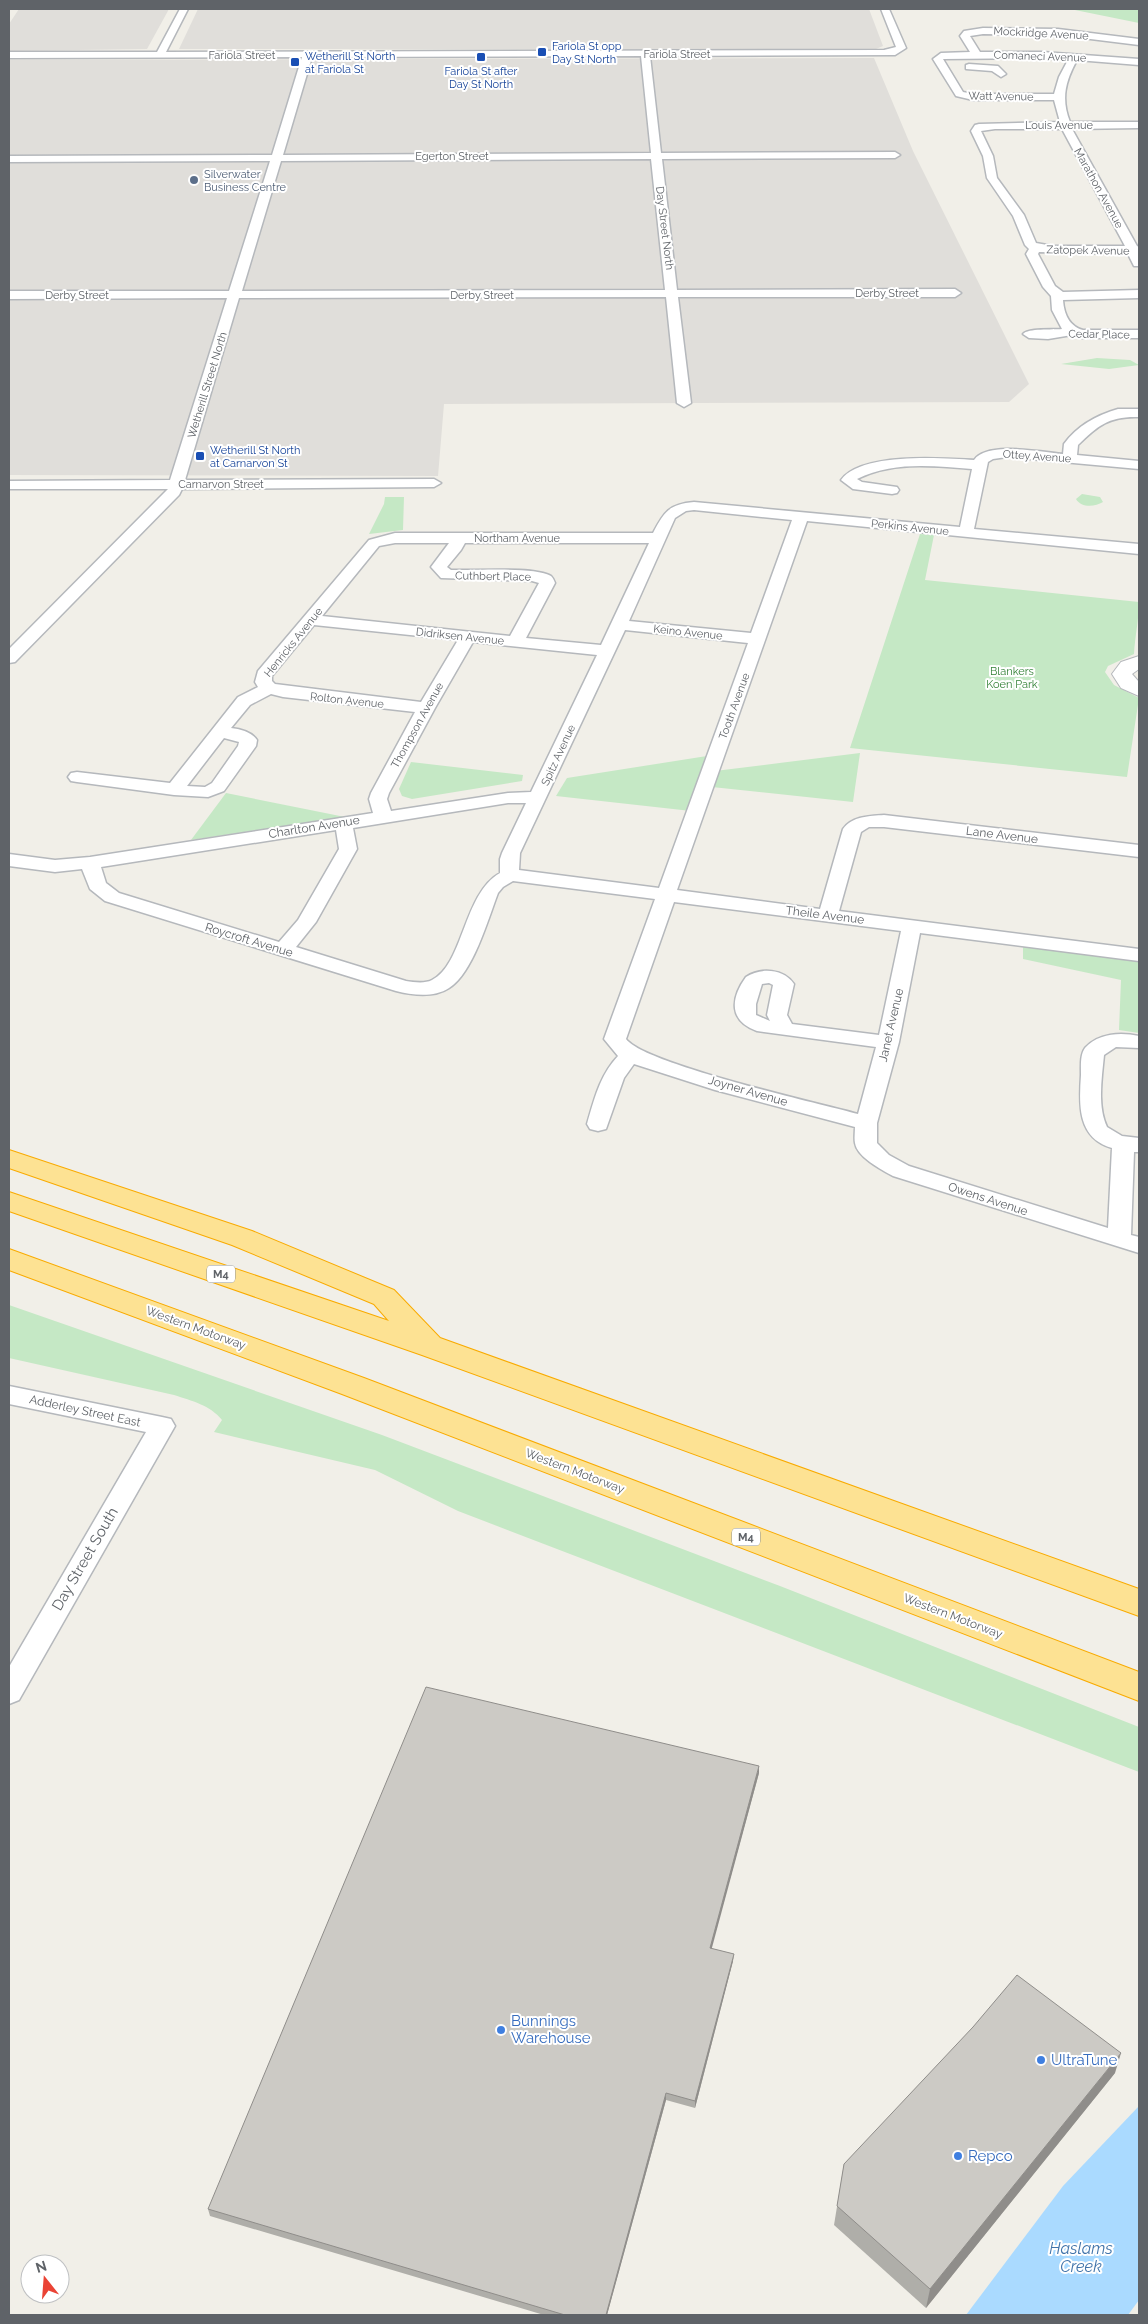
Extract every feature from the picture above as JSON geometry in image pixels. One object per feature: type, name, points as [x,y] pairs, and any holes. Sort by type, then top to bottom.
[{"type":"highway","points":[[9,1159],[242,1238],[384,1297],[433,1347]]},
{"type":"highway","name":"M4","points":[[9,1202],[433,1347],[1139,1603]]},
{"type":"highway","name":"Western Motorway","points":[[9,1259],[371,1393],[1139,1688]]},
{"type":"highway","points":[[9,1279],[94,1290]]},
{"type":"street","points":[[160,55],[184,9]]},
{"type":"street","name":"Fariola Street","points":[[9,55],[895,52],[901,48],[885,9]]},
{"type":"street","name":"Mockridge Avenue","points":[[976,54],[965,36],[967,33],[984,31],[1058,32],[1139,42]]},
{"type":"street","name":"Wetherill Street North","points":[[9,658],[171,496],[177,484],[308,54]]},
{"type":"street","name":"Day Street North","points":[[645,54],[684,403]]},
{"type":"street","name":"Comaneci Avenue","points":[[941,56],[976,54],[1074,56],[1139,62]]},
{"type":"street","name":"Watt Avenue","points":[[941,56],[938,59],[956,93],[968,97],[1058,97]]},
{"type":"street","points":[[1058,97],[1057,83],[1074,56]]},
{"type":"street","points":[[943,68],[991,68],[999,70],[1004,78]]},
{"type":"street","name":"Marathon Avenue","points":[[1058,97],[1066,125],[1136,250],[1139,266]]},
{"type":"street","name":"Louis Avenue","points":[[1036,248],[1031,245],[1018,215],[998,190],[992,178],[988,156],[976,131],[979,127],[1139,125]]},
{"type":"street","name":"Egerton Street","points":[[9,158],[895,155]]},
{"type":"street","points":[[1036,248],[1032,254],[1045,277],[1047,287],[1058,295],[1139,294]]},
{"type":"street","name":"Zatopek Avenue","points":[[1036,248],[1065,251],[1136,250]]},
{"type":"street","name":"Derby Street","points":[[9,295],[955,293]]},
{"type":"street","points":[[1058,295],[1056,300],[1058,310],[1066,327],[1072,331]]},
{"type":"street","name":"Cedar Place","points":[[1029,334],[1048,335],[1072,331],[1088,335],[1139,334]]},
{"type":"street","points":[[1070,459],[1071,444],[1104,417],[1115,413],[1139,413]]},
{"type":"street","name":"Ottey Avenue","points":[[980,466],[983,458],[995,453],[1139,465]]},
{"type":"street","points":[[892,490],[858,486],[848,480],[853,476],[892,464],[916,460],[980,466],[966,533]]},
{"type":"street","points":[[884,524],[898,471],[892,464]]},
{"type":"street","name":"Carnarvon Street","points":[[9,485],[434,483]]},
{"type":"street","name":"Perkins Avenue","points":[[682,507],[694,506],[1139,549]]},
{"type":"street","name":"Spitz Avenue","points":[[510,875],[509,859],[511,853],[608,651],[670,516],[682,507]]},
{"type":"street","name":"Tooth Avenue","points":[[666,895],[801,516]]},
{"type":"street","name":"Northam Avenue","points":[[374,543],[395,538],[660,538]]},
{"type":"street","name":"Cuthbert Place","points":[[458,538],[456,547],[439,567],[447,575],[533,576],[546,580],[547,583],[515,642]]},
{"type":"street","name":"Henricks Avenue","points":[[174,790],[244,701],[268,688],[263,682],[264,675],[312,620],[374,543]]},
{"type":"street","name":"Didriksen Avenue","points":[[312,620],[608,651]]},
{"type":"street","name":"Keino Avenue","points":[[619,625],[758,640]]},
{"type":"street","name":"Thompson Avenue","points":[[384,816],[378,799],[380,793],[426,708],[468,637]]},
{"type":"street","points":[[1139,662],[1128,666],[1122,674],[1128,684],[1139,690]]},
{"type":"street","name":"Rolton Avenue","points":[[268,688],[283,692],[426,708]]},
{"type":"street","points":[[77,777],[174,790],[208,792],[218,787],[247,746],[248,740],[236,734],[219,733]]},
{"type":"street","points":[[191,768],[229,772]]},
{"type":"street","name":"Charlton Avenue","points":[[9,860],[56,866],[90,863],[384,816],[508,798],[539,796]]},
{"type":"street","name":"Lane Avenue","points":[[828,916],[852,829],[865,822],[884,821],[1139,851]]},
{"type":"street","points":[[283,950],[306,922],[348,849],[343,823]]},
{"type":"street","name":"Roycroft Avenue","points":[[90,863],[97,885],[112,897],[403,987],[427,988],[442,983],[450,977],[489,892],[496,883],[510,875]]},
{"type":"street","name":"Theile Avenue","points":[[510,875],[1139,955]]},
{"type":"street","points":[[598,1124],[614,1074],[619,1065],[630,1055],[615,1040],[666,895]]},
{"type":"street","name":"Janet Avenue","points":[[866,1123],[888,1042],[912,926]]},
{"type":"street","points":[[784,1029],[888,1042]]},
{"type":"street","points":[[1129,1242],[1131,1144],[1103,1135],[1094,1123],[1092,1112],[1093,1053],[1100,1045],[1110,1041],[1139,1042]]},
{"type":"street","name":"Joyner Avenue","points":[[630,1055],[723,1085],[866,1123]]},
{"type":"street","name":"Owens Avenue","points":[[866,1123],[866,1145],[881,1160],[901,1171],[1129,1242]]},
{"type":"street","name":"Adderley Street East","points":[[9,1395],[162,1426]]},
{"type":"street","name":"Day Street South","points":[[9,1692],[162,1426]]},
{"type":"shaded area","points":[[19,9],[169,9],[147,49],[9,51],[9,24]]},
{"type":"shaded area","points":[[198,9],[869,9],[883,46],[876,49],[179,49]]},
{"type":"shaded area","points":[[874,58],[913,151],[1029,384],[1009,402],[444,404],[438,476],[9,475],[9,60]]},
{"type":"green space","points":[[1070,9],[1139,9],[1139,23]]},
{"type":"green space","points":[[1097,358],[1130,360],[1139,365],[1109,369],[1061,364]]},
{"type":"green space","points":[[1082,494],[1100,497],[1103,502],[1092,506],[1081,504],[1076,499]]},
{"type":"green space","points":[[385,497],[404,497],[403,530],[369,534],[384,504]]},
{"type":"green space","name":"Blankers Koen Park","points":[[920,534],[934,535],[925,580],[1139,602],[1134,654],[1108,666],[1105,672],[1114,685],[1139,698],[1127,777],[850,748]]},
{"type":"green space","points":[[860,753],[853,802],[712,787],[715,771]]},
{"type":"green space","points":[[707,756],[691,811],[556,796],[567,778]]},
{"type":"green space","points":[[411,762],[523,775],[522,781],[412,799],[402,796],[399,789]]},
{"type":"green space","points":[[226,793],[345,817],[191,840]]},
{"type":"green space","points":[[1023,946],[1139,960],[1139,1033],[1119,1030],[1121,980],[1023,959]]},
{"type":"green space","points":[[9,1305],[382,1435],[780,1586],[1139,1727],[1139,1772],[458,1511],[375,1470],[214,1432],[222,1420],[206,1407],[194,1402],[174,1395],[9,1358]]},
{"type":"water","name":"Haslams Creek","points":[[1139,2106],[1139,2300],[1128,2315],[966,2315],[1063,2186]]},
{"type":"building","name":"Bunnings Warehouse","points":[[426,1687],[759,1766],[710,1948],[734,1954],[695,2101],[666,2093],[606,2315],[565,2315],[208,2209]]},
{"type":"building","name":"Repco","points":[[1017,1975],[1121,2053],[930,2289],[837,2206],[844,2164],[973,2027]]},
{"type":"place","name":"Fariola St opp Day St North","points":[[542,52]]},
{"type":"place","name":"Fariola St after Day St North","points":[[481,57]]},
{"type":"place","name":"Wetherill St North at Fariola St","points":[[295,62]]},
{"type":"place","name":"Silverwater Business Centre","points":[[194,180]]},
{"type":"place","name":"Wetherill St North at Carnarvon St","points":[[200,456]]},
{"type":"place","name":"Bunnings Warehouse","points":[[501,2030]]},
{"type":"place","name":"UltraTune","points":[[1041,2060]]},
{"type":"place","name":"Repco","points":[[958,2156]]}]
